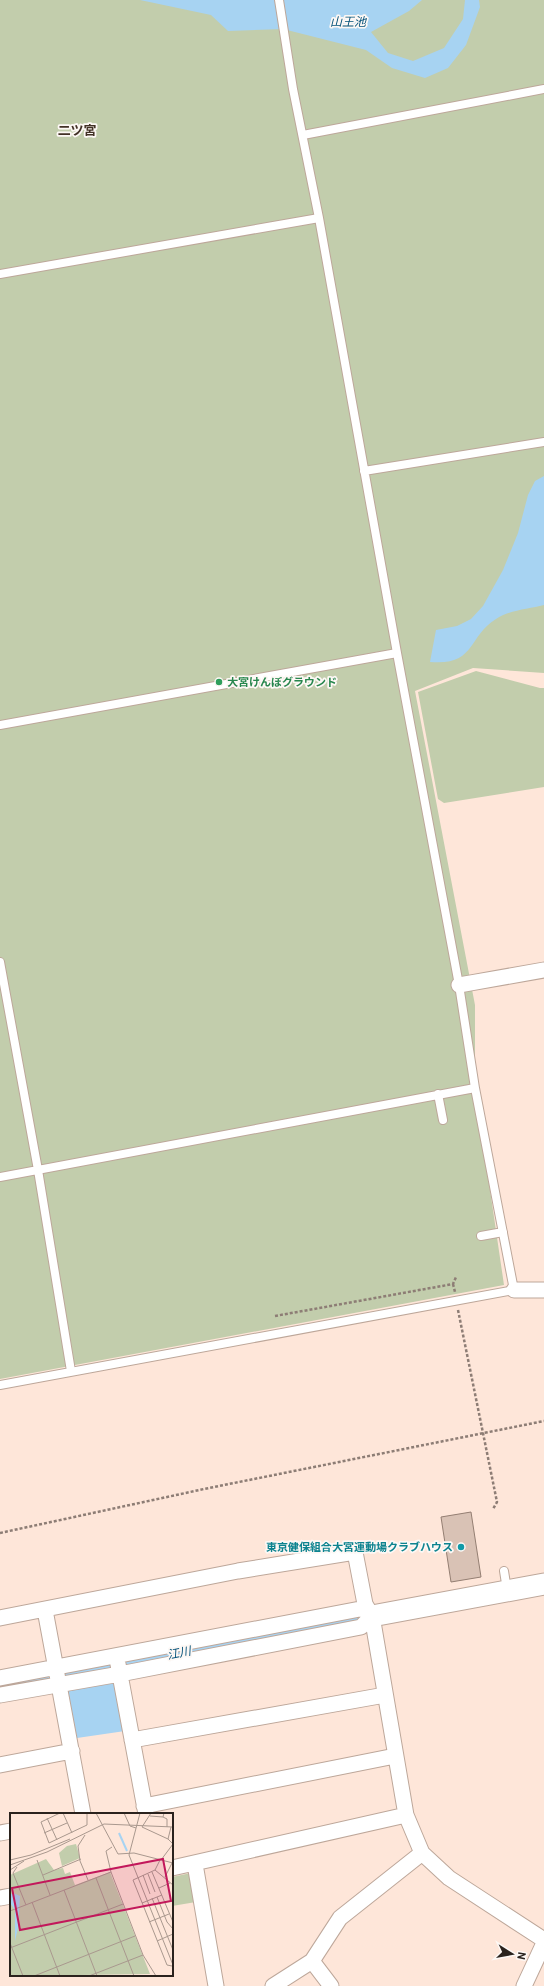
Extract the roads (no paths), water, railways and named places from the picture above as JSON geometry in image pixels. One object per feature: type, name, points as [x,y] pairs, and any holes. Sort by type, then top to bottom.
[{"type":"street","points":[[459,985],[544,970]]},
{"type":"street","points":[[514,1290],[544,1290]]},
{"type":"street","points":[[0,1618],[238,1571],[355,1552],[365,1604],[370,1613],[406,1815],[422,1852],[449,1878],[543,1948],[524,1986]]},
{"type":"street","points":[[0,1678],[58,1675],[118,1664],[361,1627],[370,1613],[506,1581],[544,1584]]},
{"type":"street","points":[[45,1610],[83,1813]]},
{"type":"street","points":[[118,1664],[145,1810],[395,1756]]},
{"type":"street","points":[[0,1695],[58,1675]]},
{"type":"street","points":[[132,1740],[385,1695]]},
{"type":"street","points":[[0,1765],[72,1751]]},
{"type":"street","points":[[173,1868],[406,1815]]},
{"type":"street","points":[[0,1833],[10,1831]]},
{"type":"street","points":[[273,1986],[312,1961],[340,1918],[422,1852]]},
{"type":"street","points":[[195,1864],[216,1986]]},
{"type":"street","points":[[0,1898],[10,1896]]},
{"type":"street","points":[[312,1961],[331,1986]]},
{"type":"lane","points":[[0,1385],[514,1290],[475,1088],[459,985],[397,653],[319,218],[293,89],[279,0]]},
{"type":"lane","points":[[303,135],[544,89]]},
{"type":"lane","points":[[0,274],[319,218]]},
{"type":"lane","points":[[364,471],[544,442]]},
{"type":"lane","points":[[0,725],[397,653]]},
{"type":"lane","points":[[0,962],[38,1170],[70,1371]]},
{"type":"lane","points":[[0,1177],[475,1088]]},
{"type":"lane","points":[[438,1094],[443,1120]]},
{"type":"lane","points":[[480,1236],[503,1232]]},
{"type":"water","name":"山王池","points":[[140,0],[422,0],[409,11],[371,32],[388,53],[413,61],[444,48],[463,19],[465,0],[479,0],[480,7],[466,45],[448,68],[425,78],[392,68],[366,50],[283,29],[228,31],[211,15]]},
{"type":"water","points":[[544,476],[544,605],[513,612],[496,619],[487,626],[469,649],[456,660],[430,662],[436,630],[457,626],[471,619],[483,606],[503,570],[518,533],[528,495],[535,481]]},
{"type":"water","points":[[116,1681],[125,1731],[77,1738],[68,1691]]},
{"type":"waterway","name":"江川","points":[[0,1687],[357,1619]]},
{"type":"place","name":"大宮けんぽグラウンド","points":[[219,682]]},
{"type":"place","name":"東京健保組合大宮運動場クラブハウス","points":[[461,1547]]},
{"type":"district","name":"二ツ宮","points":[[77,130]]}]
